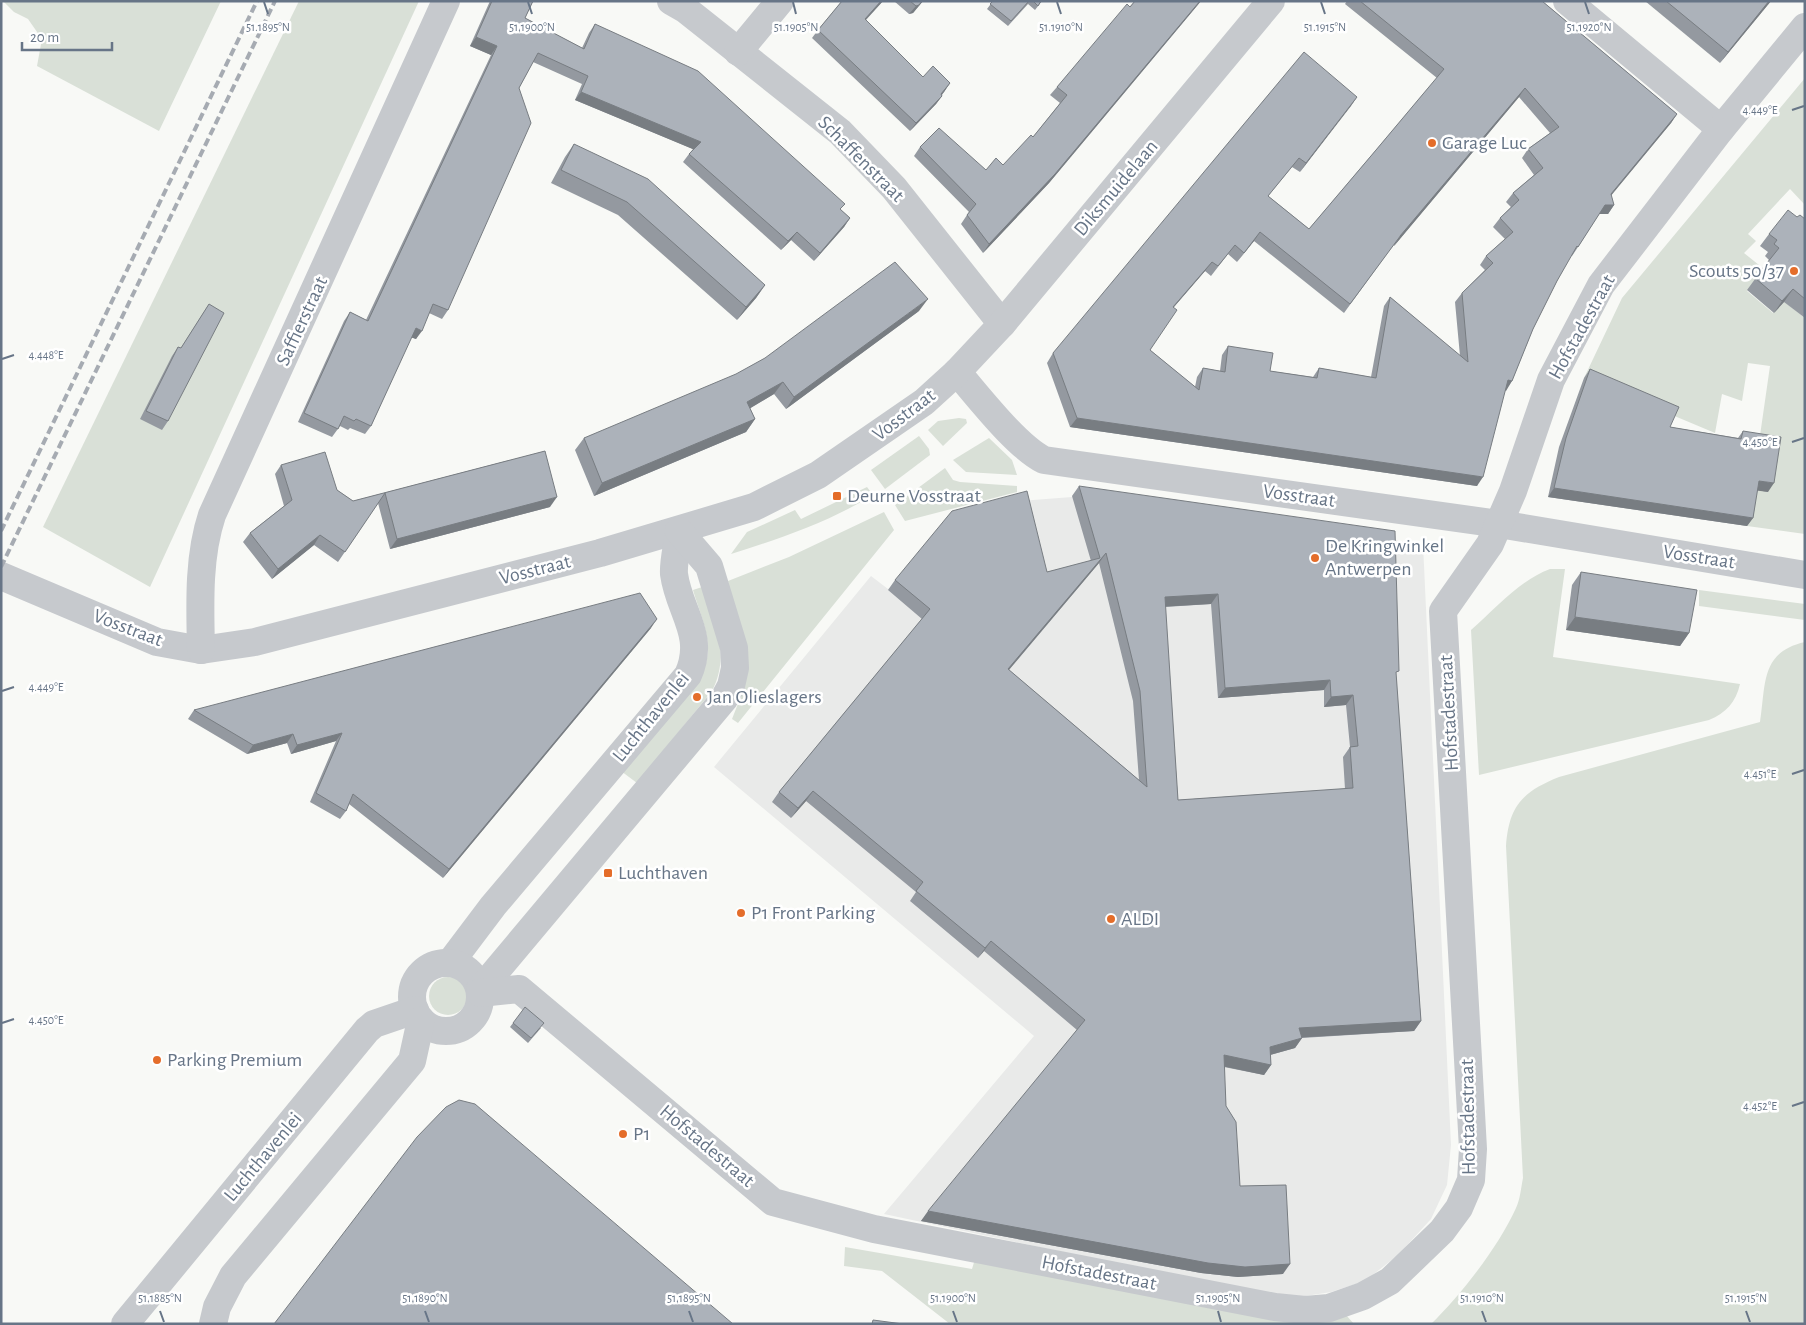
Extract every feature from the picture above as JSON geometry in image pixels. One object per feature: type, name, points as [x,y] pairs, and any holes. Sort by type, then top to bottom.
[{"type":"street","name":"Saffierstraat","points":[[201,650],[200,613],[203,551],[212,515],[446,1]]},
{"type":"street","name":"Schaffenstraat","points":[[671,1],[685,9],[846,138],[894,188],[1002,324]]},
{"type":"street","points":[[738,52],[780,1]]},
{"type":"street","name":"Diksmuidelaan","points":[[957,372],[1002,324],[1271,1]]},
{"type":"street","points":[[1568,1],[1720,129]]},
{"type":"street","name":"Hofstadestraat","points":[[480,991],[520,989],[773,1202],[874,1229],[1275,1307],[1305,1310],[1329,1308],[1363,1296],[1390,1281],[1442,1231],[1459,1208],[1472,1180],[1473,1149],[1443,611],[1490,544],[1551,380],[1601,285],[1720,129],[1805,27]]},
{"type":"street","name":"Vosstraat","points":[[1,576],[157,642],[201,650],[256,642],[679,531],[754,507],[818,475],[924,402],[957,372],[1013,434],[1035,456],[1044,460],[1499,524],[1805,575]]},
{"type":"street","points":[[418,1015],[434,1029],[445,1031],[460,1027],[473,1018],[477,1011],[480,991],[724,700],[731,686],[735,668],[734,648],[708,566],[679,531]]},
{"type":"street","name":"Luchthavenlei","points":[[450,962],[493,906],[688,675],[694,661],[696,647],[674,573],[679,531]]},
{"type":"street","points":[[596,786],[629,813]]},
{"type":"street","points":[[213,1324],[217,1307],[233,1276],[412,1061],[418,1015],[412,996],[414,984],[420,974],[434,965],[450,962],[468,970],[474,977],[480,991]]},
{"type":"street","name":"Luchthavenlei","points":[[124,1324],[367,1030],[374,1024],[418,1015]]},
{"type":"shaded area","points":[[3,1],[221,1],[159,131],[37,66],[42,39],[28,19],[14,12]]},
{"type":"shaded area","points":[[299,1],[419,1],[150,587],[43,527]]},
{"type":"shaded area","points":[[1805,78],[1805,205],[1790,189],[1748,234],[1756,241],[1744,253],[1764,269],[1747,291],[1773,313],[1786,300],[1786,303],[1805,318],[1805,534],[1747,526],[1770,366],[1748,363],[1742,401],[1722,394],[1715,433],[1584,378],[1622,298]]},
{"type":"shaded area","points":[[966,419],[967,423],[943,446],[928,430],[938,421]]},
{"type":"shaded area","points":[[919,436],[929,449],[930,455],[885,489],[871,470]]},
{"type":"shaded area","points":[[989,438],[1012,460],[1017,475],[966,472],[953,460]]},
{"type":"shaded area","points":[[945,468],[953,480],[1017,486],[1017,492],[905,521],[895,505]]},
{"type":"shaded area","points":[[867,487],[873,495],[839,514],[785,536],[731,554],[747,532],[795,510],[801,519]]},
{"type":"shaded area","points":[[1072,497],[1423,544],[1451,1145],[1447,1185],[1431,1219],[1398,1255],[1365,1281],[1331,1292],[1293,1298],[1241,1290],[884,1214],[1034,1036],[714,767],[871,576],[888,589],[1020,501]]},
{"type":"shaded area","points":[[884,512],[894,530],[738,723],[732,719],[743,691],[728,581],[789,557]]},
{"type":"shaded area","points":[[1550,569],[1565,569],[1553,657],[1740,684],[1733,701],[1720,714],[1709,720],[1479,775],[1471,630],[1518,587]]},
{"type":"shaded area","points":[[702,587],[719,639],[720,664],[718,677],[712,691],[637,783],[621,771],[700,675],[705,665],[708,655],[708,644],[693,590]]},
{"type":"shaded area","points":[[1699,590],[1805,604],[1805,620],[1699,606]]},
{"type":"shaded area","points":[[1805,642],[1805,1324],[1431,1324],[1467,1285],[1490,1254],[1509,1223],[1517,1205],[1523,1178],[1506,846],[1510,820],[1514,811],[1520,802],[1536,788],[1559,777],[1760,722],[1765,683],[1773,662],[1790,647]]},
{"type":"shaded area","points":[[448,977],[461,983],[467,996],[461,1009],[448,1015],[435,1009],[429,996],[435,983]]},
{"type":"shaded area","points":[[845,1247],[972,1269],[975,1259],[1346,1315],[1354,1324],[950,1324],[882,1271],[844,1266]]},
{"type":"building","points":[[492,1],[533,1],[525,18],[584,49],[595,24],[698,71],[845,204],[840,209],[850,218],[820,253],[797,232],[788,241],[689,154],[701,142],[581,92],[588,76],[538,53],[519,88],[531,123],[448,310],[433,304],[422,331],[416,328],[371,426],[344,416],[338,429],[304,413],[350,312],[368,321],[497,46],[476,37]]},
{"type":"building","points":[[842,1],[881,1],[865,19],[923,77],[933,66],[950,83],[941,94],[942,96],[916,123],[818,30]]},
{"type":"building","points":[[910,1],[922,1],[916,6]]},
{"type":"building","points":[[993,1],[1029,1],[1011,21],[990,4]]},
{"type":"building","points":[[1033,1],[1041,1],[1038,6]]},
{"type":"building","points":[[1135,1],[1200,1],[1055,174],[989,244],[967,215],[976,204],[920,147],[939,128],[986,170],[996,158],[1003,165],[1031,135],[1033,137],[1067,95],[1057,87],[1127,4],[1130,7]]},
{"type":"building","points":[[1360,1],[1542,1],[1677,114],[1611,194],[1614,205],[1605,205],[1577,246],[1557,281],[1533,329],[1512,381],[1508,380],[1483,477],[1077,418],[1053,353],[1304,52],[1357,97],[1306,163],[1299,158],[1268,196],[1309,229],[1444,69]],"holes":[[[1525,88],[1559,127],[1528,149],[1543,168],[1513,193],[1519,200],[1500,218],[1513,232],[1486,256],[1493,263],[1462,293],[1468,362],[1390,297],[1376,378],[1319,368],[1317,378],[1270,371],[1273,353],[1228,346],[1225,372],[1203,368],[1199,390],[1150,350],[1177,310],[1173,307],[1212,262],[1218,266],[1235,245],[1244,253],[1260,232],[1350,304],[1400,236]]]},
{"type":"building","points":[[1666,1],[1769,1],[1728,52]]},
{"type":"building","points":[[574,144],[648,179],[765,285],[746,307],[627,202],[561,170]]},
{"type":"building","name":"Scouts 50/37","points":[[1788,210],[1797,217],[1800,215],[1805,219],[1805,299],[1793,289],[1782,301],[1755,278],[1779,248],[1774,244],[1777,240],[1769,234]]},
{"type":"building","points":[[895,262],[928,299],[794,397],[783,382],[747,402],[755,419],[602,483],[584,438],[736,374],[765,358]]},
{"type":"building","points":[[209,304],[224,313],[168,421],[146,411],[178,347],[181,348]]},
{"type":"building","points":[[1590,369],[1679,407],[1670,427],[1741,439],[1743,431],[1781,437],[1774,483],[1759,481],[1753,518],[1554,488],[1566,438]]},
{"type":"building","points":[[545,451],[557,497],[397,539],[385,493],[345,552],[320,535],[278,569],[250,533],[292,500],[281,465],[325,452],[337,490],[353,501]]},
{"type":"building","points":[[1079,486],[1395,531],[1399,671],[1396,672],[1421,1021],[1299,1028],[1302,1038],[1270,1047],[1271,1065],[1224,1055],[1226,1106],[1236,1122],[1240,1186],[1286,1185],[1290,1264],[1245,1267],[1208,1263],[928,1211],[1085,1020],[991,941],[985,948],[916,891],[923,882],[813,791],[798,808],[779,792],[930,609],[895,580],[952,511],[1027,491],[1047,572],[1100,558]],"holes":[[[1106,553],[1140,691],[1147,787],[1008,669]],[[1218,594],[1225,688],[1330,680],[1331,697],[1353,695],[1358,746],[1350,747],[1353,788],[1178,800],[1165,597]]]},
{"type":"building","points":[[1581,572],[1697,590],[1689,633],[1575,617]]},
{"type":"building","points":[[640,593],[657,619],[449,869],[353,794],[346,811],[316,793],[342,733],[297,745],[293,734],[253,745],[194,710]]},
{"type":"building","points":[[525,1007],[544,1023],[531,1038],[513,1023]]},
{"type":"building","points":[[459,1100],[475,1104],[733,1324],[274,1324],[417,1137],[446,1107]]},
{"type":"building","points":[[873,1320],[903,1324],[872,1324]]},
{"type":"railway","points":[[1,531],[257,1]]},
{"type":"railway","points":[[1,567],[275,1]]},
{"type":"place","name":"Garage Luc","points":[[1432,143]]},
{"type":"place","name":"Scouts 50/37","points":[[1794,271]]},
{"type":"place","name":"Deurne Vosstraat","points":[[837,496]]},
{"type":"place","name":"De Kringwinkel Antwerpen","points":[[1315,558]]},
{"type":"place","name":"Jan Olieslagers","points":[[697,697]]},
{"type":"place","name":"Luchthaven","points":[[608,873]]},
{"type":"place","name":"P1 Front Parking","points":[[741,913]]},
{"type":"place","name":"ALDI","points":[[1111,919]]},
{"type":"place","name":"Parking Premium","points":[[157,1060]]},
{"type":"place","name":"P1","points":[[623,1134]]}]
